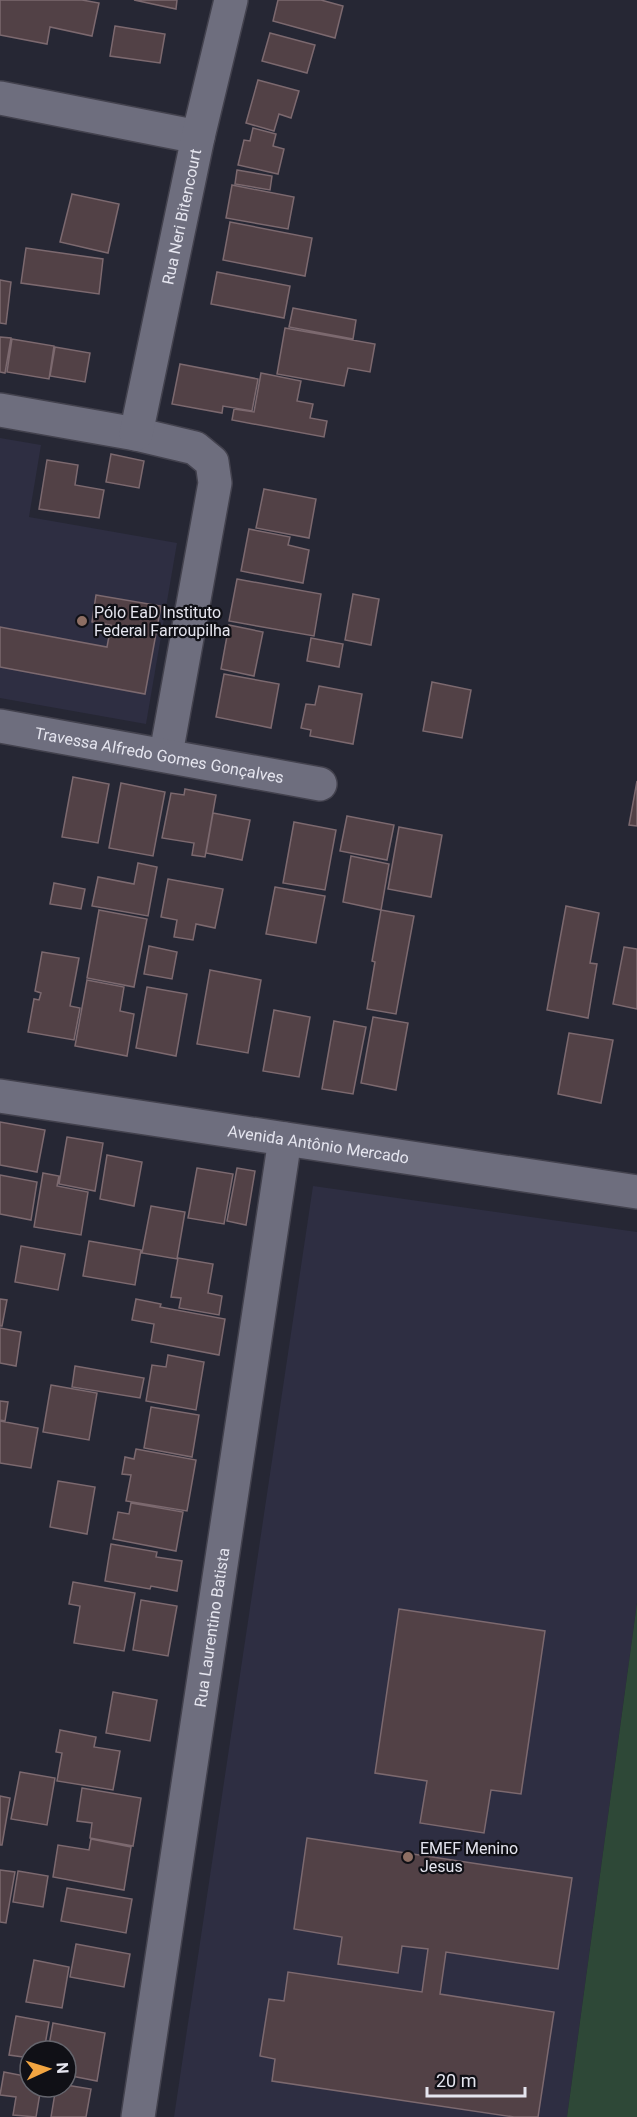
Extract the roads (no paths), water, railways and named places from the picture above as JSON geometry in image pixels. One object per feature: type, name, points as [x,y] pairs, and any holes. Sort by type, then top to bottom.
[{"type":"street","name":"Rua Neri Bitencourt","points":[[136,434],[198,137],[231,0]]},
{"type":"street","points":[[0,98],[198,137]]},
{"type":"street","points":[[0,410],[136,434],[195,448],[212,462],[215,483],[166,754]]},
{"type":"street","name":"Travessa Alfredo Gomes Gonçalves","points":[[0,726],[166,754],[320,784]]},
{"type":"street","name":"Avenida Antônio Mercado","points":[[0,1096],[637,1192]]},
{"type":"street","name":"Rua Laurentino Batista","points":[[138,2117],[285,1139]]},
{"type":"place","name":"Pólo EaD Instituto Federal Farroupilha","points":[[82,621]]},
{"type":"place","name":"EMEF Menino Jesus","points":[[408,1857]]}]
